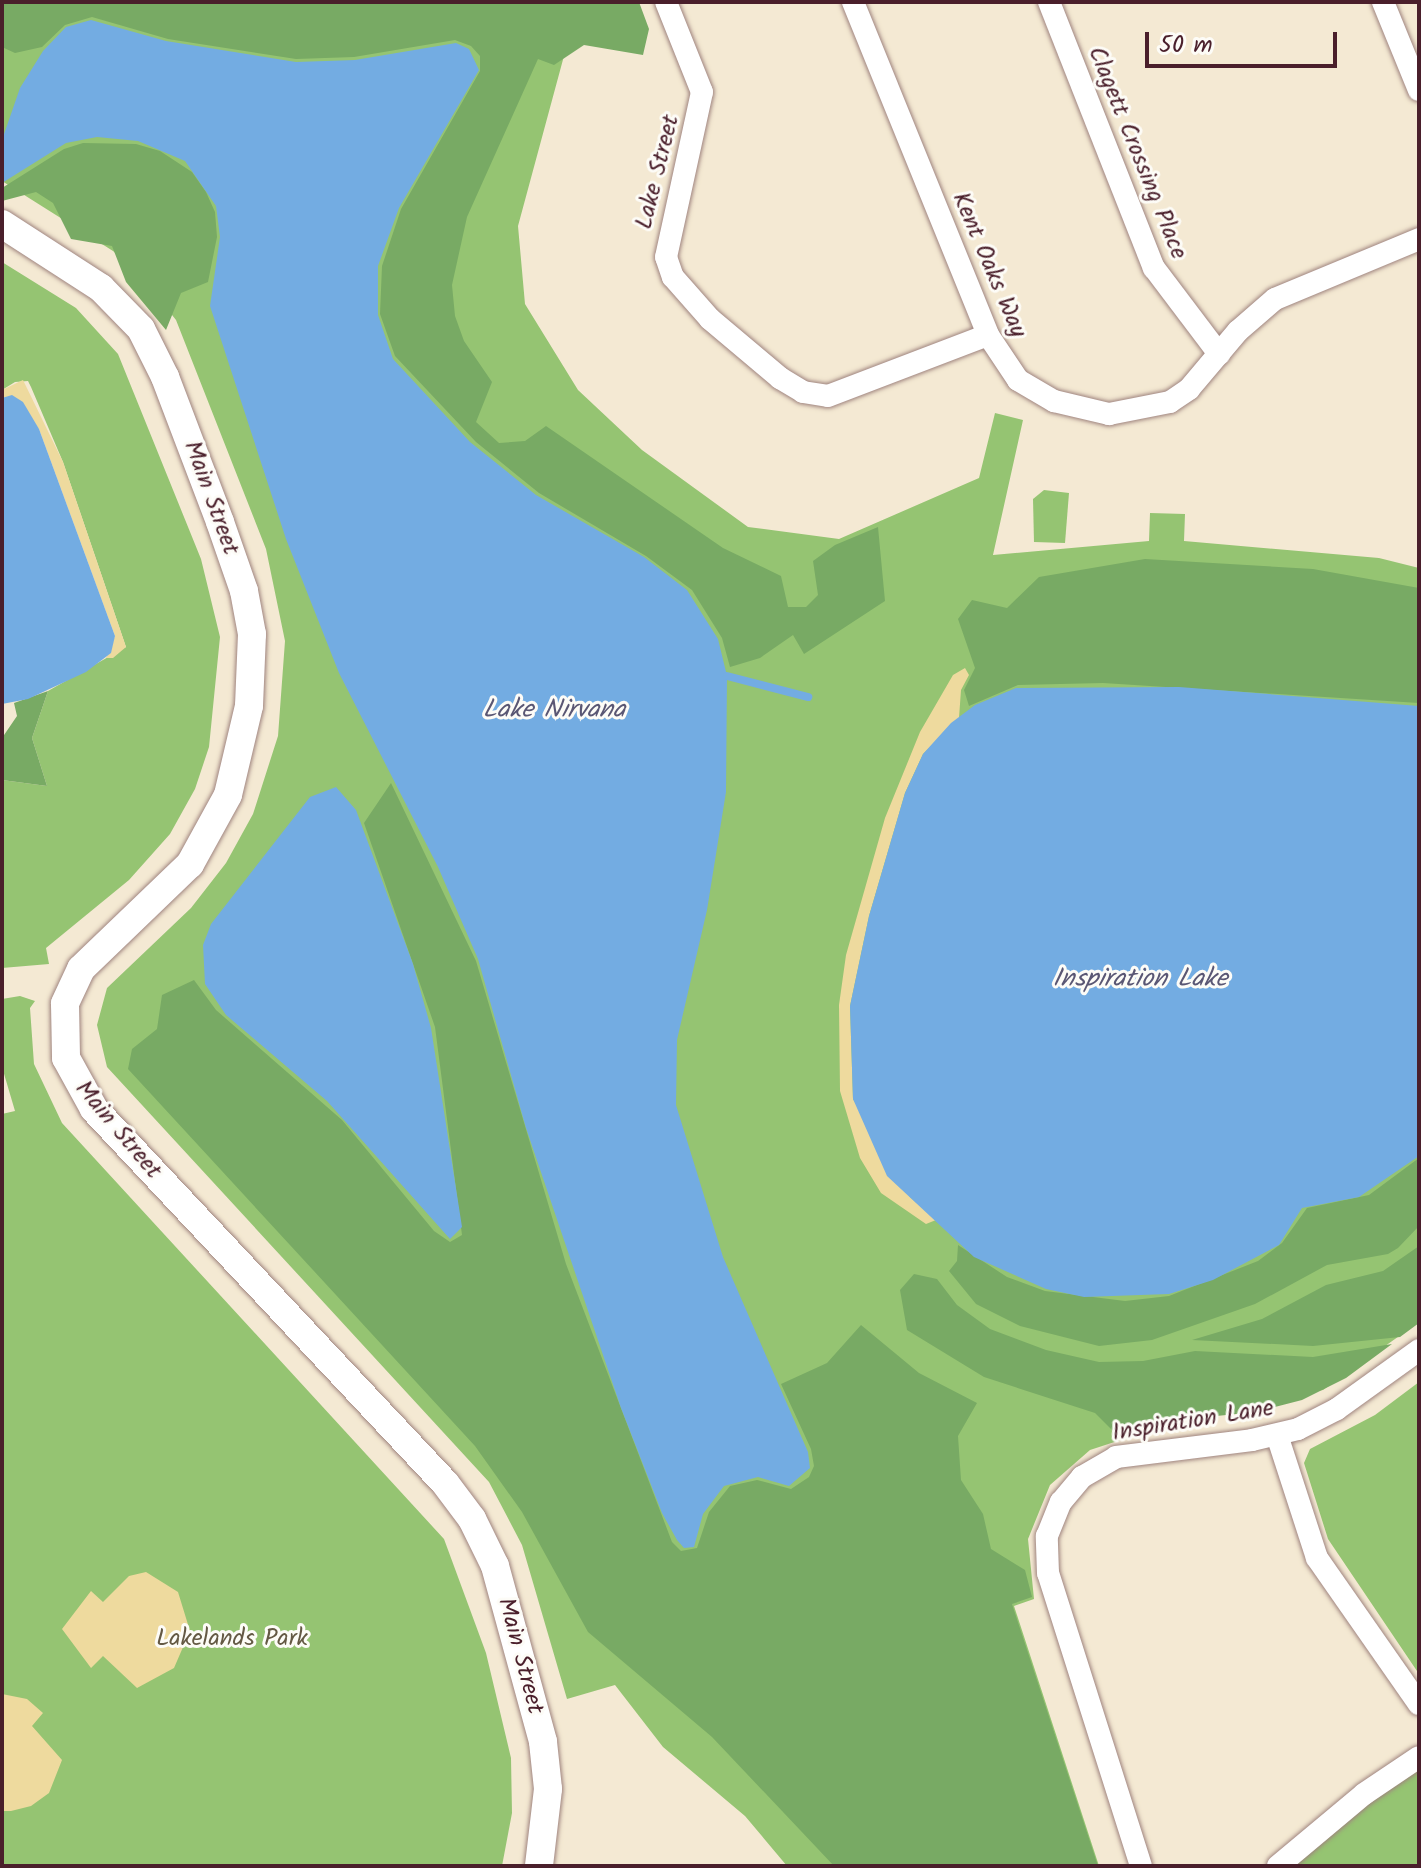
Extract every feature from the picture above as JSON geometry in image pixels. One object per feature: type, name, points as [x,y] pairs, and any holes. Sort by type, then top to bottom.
[{"type":"street","name":"Lake Street","points":[[666,2],[702,92],[666,257],[673,277],[710,319],[780,378],[803,392],[828,396],[988,335]]},
{"type":"street","name":"Kent Oaks Way","points":[[853,2],[988,335],[1008,369],[1030,390],[1054,401],[1109,414],[1139,411],[1180,396],[1275,299],[1419,239]]},
{"type":"street","name":"Clagett Crossing Place","points":[[1049,2],[1154,268],[1219,354]]},
{"type":"street","points":[[1383,2],[1419,90]]},
{"type":"street","name":"Main Street","points":[[2,224],[101,288],[141,329],[165,377],[216,509],[244,591],[252,634],[249,706],[222,807],[205,842],[170,887],[81,969],[65,1004],[66,1058],[94,1109],[445,1483],[472,1519],[495,1566],[543,1742],[548,1800],[539,1866]]},
{"type":"street","name":"Inspiration Lane","points":[[1141,1866],[1053,1596],[1047,1536],[1071,1489],[1108,1460],[1277,1435],[1337,1409],[1419,1350]]},
{"type":"street","points":[[1277,1435],[1317,1558],[1419,1704]]},
{"type":"street","points":[[1278,1866],[1364,1794],[1419,1757]]},
{"type":"green space","points":[[2,2],[571,30],[518,226],[525,304],[578,390],[642,450],[748,527],[839,539],[979,478],[995,413],[1023,420],[993,555],[1149,541],[1150,513],[1185,514],[1184,541],[1379,558],[1419,568],[1419,1322],[1323,1390],[1138,1423],[1139,1434],[1090,1450],[1050,1485],[1028,1539],[1034,1599],[1014,1606],[1099,1866],[787,1866],[745,1816],[663,1747],[615,1685],[567,1699],[522,1545],[489,1482],[107,1067],[97,1025],[107,988],[191,908],[226,863],[253,814],[278,736],[285,641],[266,549],[176,320],[137,271],[113,251],[2,181]]},
{"type":"green space","points":[[2,2],[639,2],[649,29],[643,55],[584,45],[554,65],[538,59],[467,217],[452,285],[455,316],[464,341],[492,382],[476,422],[499,443],[525,441],[546,426],[723,548],[781,576],[788,607],[806,607],[818,595],[813,561],[835,545],[878,527],[885,601],[804,654],[793,635],[760,658],[730,667],[722,638],[692,590],[646,556],[539,493],[476,442],[395,356],[380,314],[382,266],[401,209],[480,71],[480,56],[471,46],[455,40],[354,57],[296,59],[168,39],[92,17],[65,25],[42,47],[15,53],[2,47]]},
{"type":"green space","points":[[83,143],[136,144],[160,151],[192,172],[215,212],[217,237],[208,282],[181,293],[166,330],[126,282],[112,246],[71,239],[53,203],[36,192],[2,201],[2,188],[64,149]]},
{"type":"green space","points":[[2,262],[76,308],[118,354],[201,559],[220,637],[209,747],[195,789],[170,834],[129,880],[46,948],[49,964],[2,968],[2,780],[47,786],[32,738],[48,691],[126,647],[63,462],[31,387],[28,381],[15,382],[2,390]]},
{"type":"green space","points":[[1044,490],[1069,493],[1065,543],[1034,542],[1033,499]]},
{"type":"green space","points":[[1145,559],[1313,569],[1419,588],[1419,703],[1103,683],[1018,685],[969,706],[964,690],[975,668],[958,619],[972,600],[1007,608],[1039,577]]},
{"type":"green space","points":[[48,691],[32,738],[47,786],[2,780],[2,738],[17,716],[14,703]]},
{"type":"green space","points":[[391,783],[476,961],[566,1264],[672,1542],[681,1551],[697,1548],[709,1512],[730,1486],[757,1480],[791,1489],[809,1477],[814,1466],[811,1449],[781,1384],[827,1363],[861,1325],[919,1373],[977,1403],[958,1436],[961,1480],[983,1514],[991,1549],[1025,1570],[1032,1597],[1012,1604],[1098,1866],[834,1866],[712,1737],[588,1632],[522,1512],[475,1446],[128,1069],[132,1049],[157,1029],[162,995],[194,980],[216,1010],[342,1120],[434,1231],[450,1242],[462,1235],[435,1027],[364,823]]},
{"type":"green space","name":"Lakelands Park","points":[[20,996],[35,1001],[30,1008],[34,1064],[62,1123],[444,1539],[486,1653],[511,1758],[512,1813],[502,1866],[2,1866],[2,1114],[15,1111],[2,1067],[2,999]]},
{"type":"green space","points":[[1419,1158],[1419,1226],[1398,1248],[1388,1254],[1327,1265],[1255,1304],[1152,1340],[1099,1346],[1020,1326],[976,1304],[949,1271],[957,1261],[958,1245],[1007,1277],[1045,1291],[1125,1301],[1169,1296],[1258,1261],[1282,1243],[1307,1208],[1369,1195]]},
{"type":"green space","points":[[1419,1246],[1419,1323],[1400,1337],[1313,1346],[1192,1340],[1262,1319],[1326,1285],[1383,1271]]},
{"type":"green space","points":[[914,1274],[937,1279],[957,1305],[990,1329],[1046,1350],[1099,1362],[1143,1361],[1195,1351],[1313,1357],[1392,1344],[1346,1378],[1302,1400],[1256,1412],[1137,1424],[1138,1433],[1118,1436],[1095,1413],[984,1377],[907,1330],[900,1290]]},
{"type":"green space","points":[[1419,1382],[1419,1674],[1328,1539],[1304,1463],[1310,1449],[1375,1415]]},
{"type":"green space","points":[[1419,1766],[1419,1866],[1294,1866],[1391,1781]]},
{"type":"sand","points":[[23,380],[63,462],[126,647],[113,658],[106,658],[115,636],[39,429],[12,396],[2,398],[2,390]]},
{"type":"sand","points":[[965,668],[969,675],[961,690],[959,718],[923,754],[905,793],[869,916],[850,1006],[853,1099],[910,1197],[936,1220],[926,1224],[881,1193],[860,1158],[840,1091],[839,1005],[846,955],[885,818],[920,732],[953,675]]},
{"type":"sand","points":[[146,1572],[178,1592],[190,1631],[174,1668],[137,1688],[103,1656],[91,1668],[62,1629],[91,1591],[103,1602],[129,1576]]},
{"type":"sand","points":[[2,1694],[27,1699],[43,1713],[32,1726],[62,1760],[49,1793],[31,1806],[11,1811],[2,1811]]},
{"type":"water","name":"Lake Nirvana","points":[[91,20],[166,41],[296,62],[355,60],[456,43],[469,49],[479,70],[399,208],[378,266],[378,315],[393,359],[470,442],[536,495],[644,557],[687,590],[718,639],[727,676],[726,792],[707,910],[677,1040],[676,1105],[723,1257],[808,1452],[810,1468],[789,1486],[758,1477],[724,1486],[703,1514],[694,1547],[684,1548],[662,1513],[621,1408],[526,1128],[478,959],[438,867],[339,673],[286,539],[210,306],[220,237],[216,206],[185,161],[138,141],[97,137],[66,143],[2,183],[2,140],[20,88],[43,51],[66,27]]},
{"type":"water","points":[[12,395],[23,402],[39,429],[115,636],[111,653],[86,672],[28,699],[2,704],[2,398]]},
{"type":"water","name":"Inspiration Lake","points":[[1179,687],[1419,706],[1419,1156],[1359,1197],[1302,1208],[1279,1245],[1213,1280],[1169,1294],[1084,1297],[1046,1289],[974,1257],[887,1176],[853,1099],[850,1006],[869,916],[905,793],[923,754],[951,723],[975,705],[1016,688]]},
{"type":"water","points":[[336,787],[356,810],[413,964],[431,1028],[462,1227],[450,1239],[327,1101],[226,1015],[205,984],[203,945],[211,924],[310,797]]},
{"type":"waterway","points":[[727,676],[808,697]]}]
